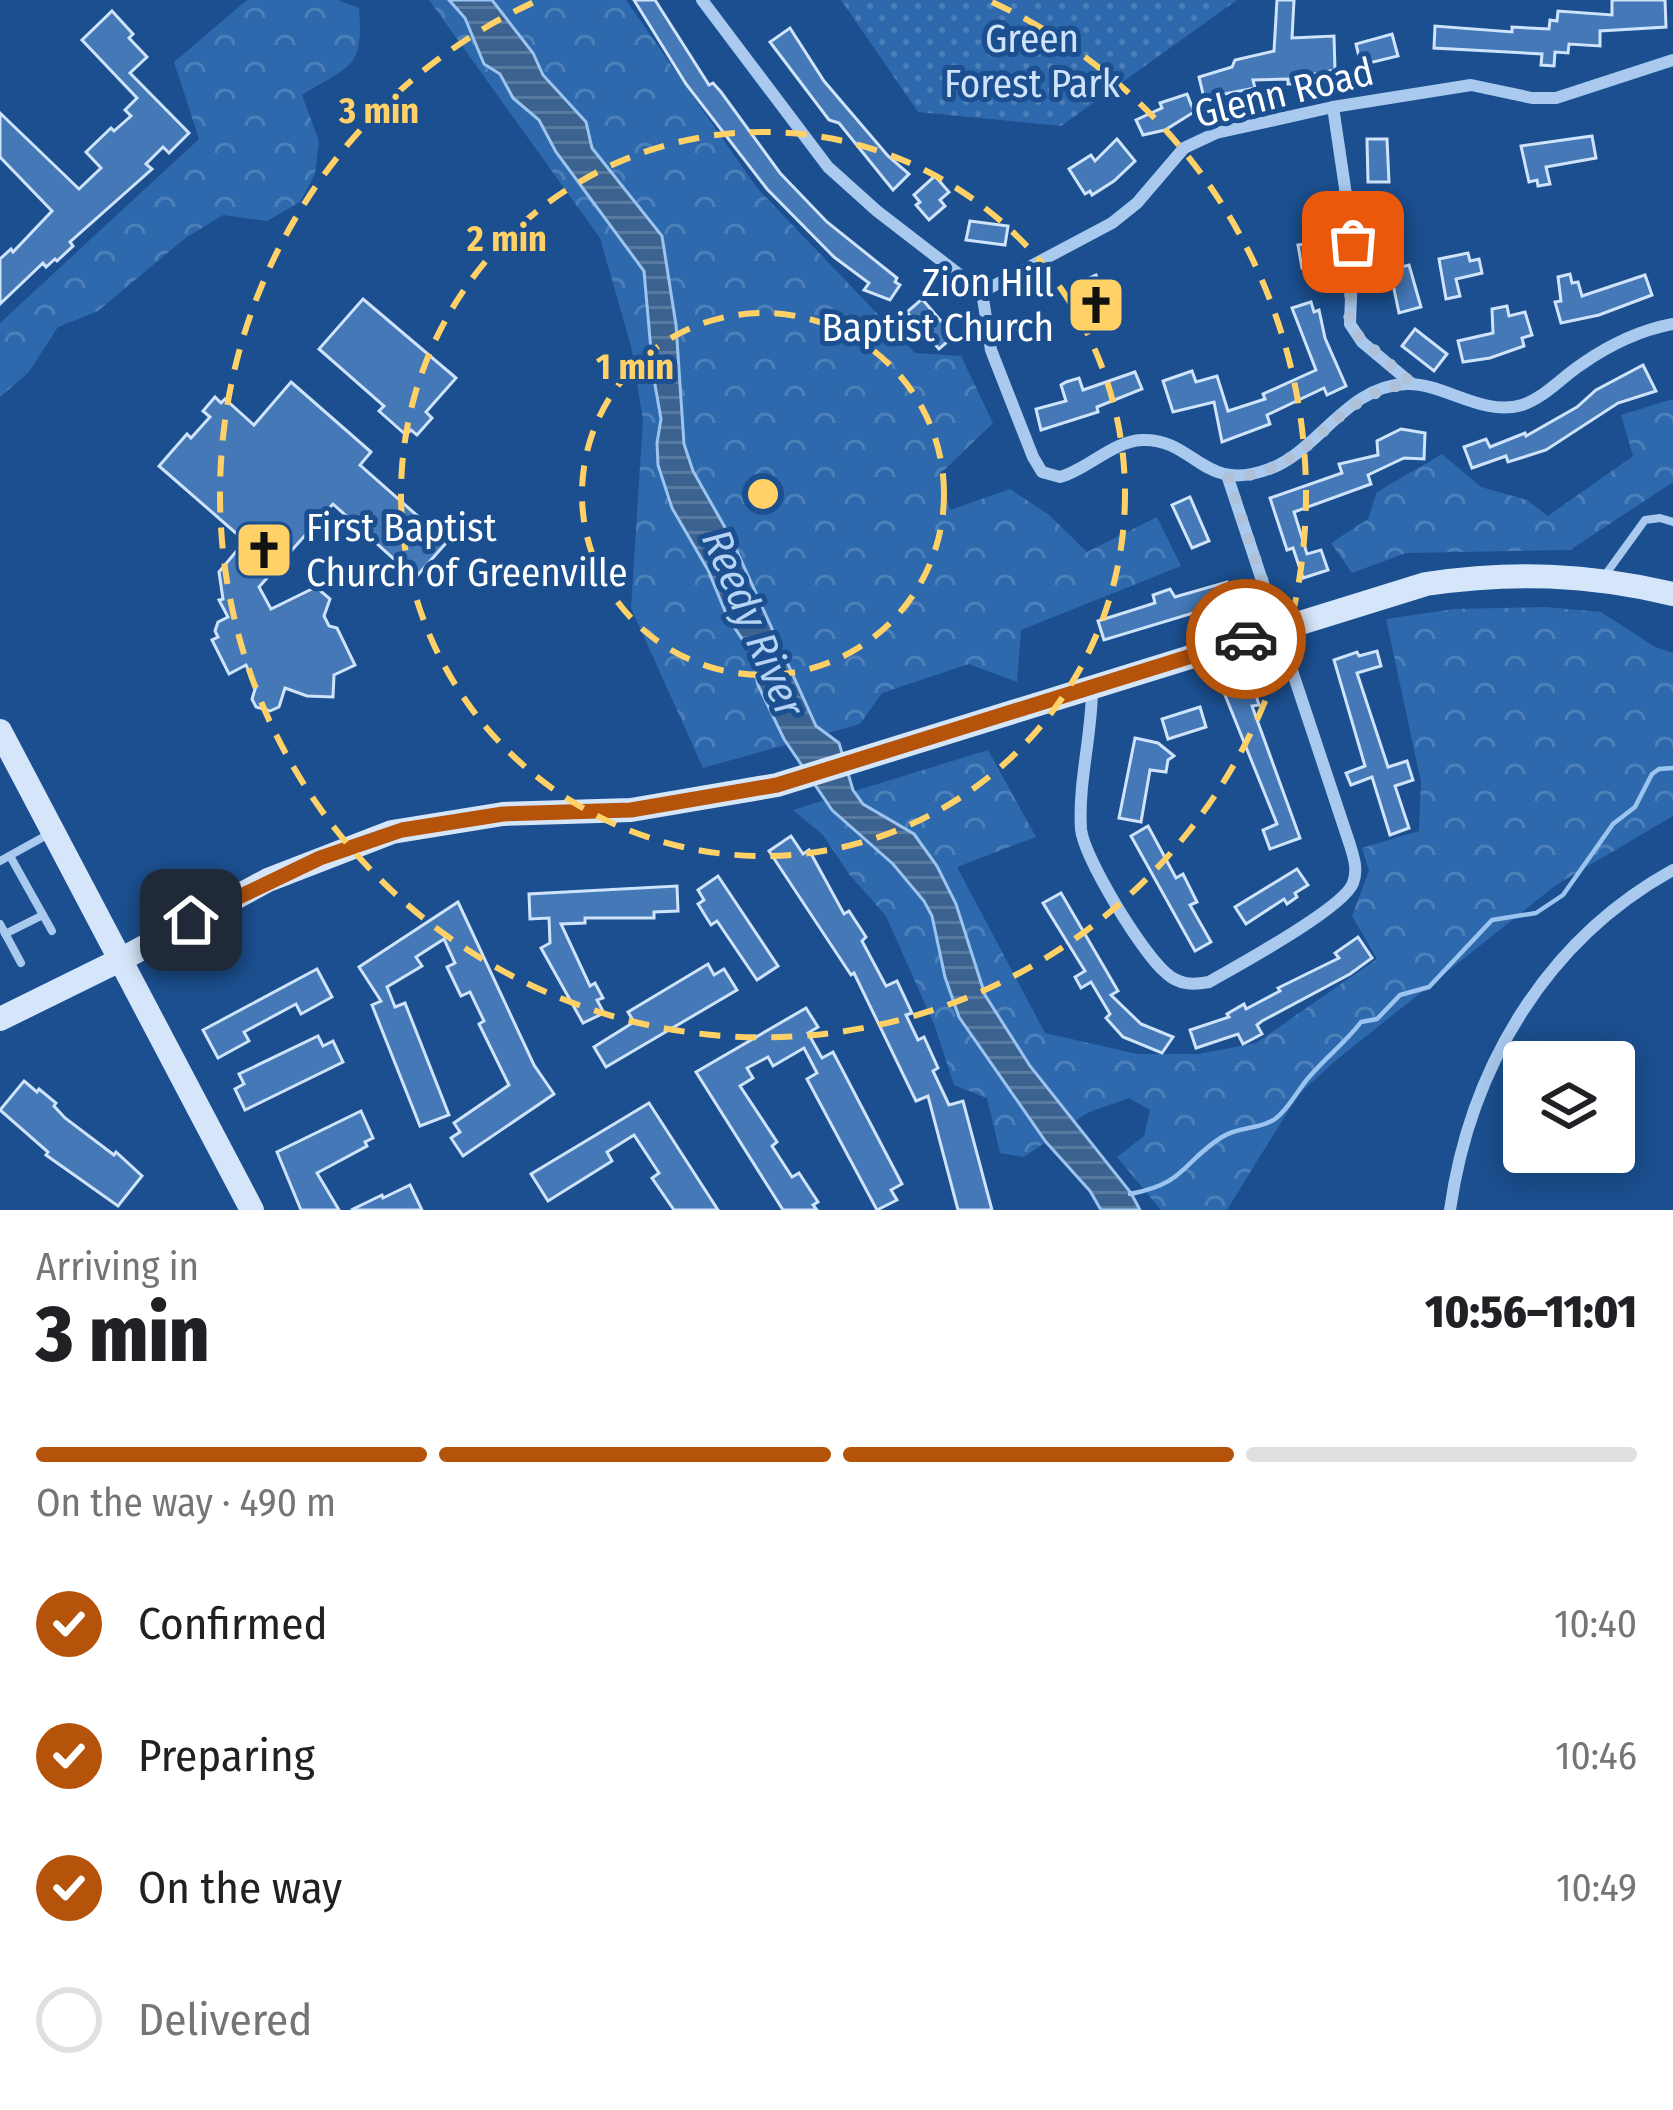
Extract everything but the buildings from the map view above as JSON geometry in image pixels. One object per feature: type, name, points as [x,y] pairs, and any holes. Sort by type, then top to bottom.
[{"type":"main road","points":[[0,1018],[268,880],[402,830],[503,814],[648,808],[777,785],[1390,594],[1462,578],[1538,574],[1602,579],[1673,594]]},
{"type":"main road","points":[[0,731],[252,1210]]},
{"type":"street","points":[[702,0],[827,167],[982,292],[991,350],[1042,472],[1051,477],[1066,476],[1141,440],[1168,446],[1228,478],[1274,468],[1357,402],[1391,386],[1411,383]]},
{"type":"street","name":"Glenn Road","points":[[982,292],[1112,223],[1137,202],[1172,159],[1198,140],[1333,107],[1471,85],[1532,98],[1556,98],[1673,60]]},
{"type":"street","points":[[1333,107],[1353,242],[1351,324],[1362,342],[1411,383],[1514,407],[1536,399],[1609,347],[1673,324]]},
{"type":"street","points":[[1092,686],[1082,812],[1085,846],[1165,973],[1192,985],[1209,982],[1349,892],[1355,879],[1350,845],[1228,478]]},
{"type":"street","points":[[1450,1210],[1478,1095],[1517,1017],[1575,945],[1621,903],[1673,869]]},
{"type":"lane","points":[[1602,579],[1645,520],[1673,522]]},
{"type":"lane","points":[[52,931],[5,858],[53,832]]},
{"type":"lane","points":[[5,934],[43,915]]},
{"type":"lane","points":[[0,923],[21,963]]},
{"type":"green space","points":[[247,0],[338,0],[359,8],[356,55],[342,71],[302,95],[319,141],[315,174],[300,202],[267,221],[223,215],[184,239],[98,311],[58,327],[29,372],[0,397],[0,323],[199,139],[174,62]]},
{"type":"green space","points":[[429,0],[626,0],[757,188],[915,353],[961,356],[993,423],[940,474],[950,510],[1010,489],[1048,514],[1087,552],[1157,517],[1181,566],[1021,630],[1017,682],[969,664],[882,693],[860,724],[703,768],[631,608],[643,420],[631,346],[600,238]]},
{"type":"green space","name":"Green Forest Park","points":[[841,0],[1237,0],[1061,126],[918,112]]},
{"type":"green space","points":[[1673,399],[1673,482],[1570,550],[1406,553],[1352,573],[1331,543],[1368,519],[1377,492],[1442,454],[1481,487],[1527,500],[1548,516],[1633,456],[1621,415]]},
{"type":"green space","points":[[1545,607],[1601,612],[1655,647],[1673,653],[1673,816],[1556,885],[1335,1061],[1298,1095],[1227,1210],[1161,1210],[1117,1157],[1144,1136],[1150,1110],[1129,1098],[1087,1113],[1024,1157],[1000,1153],[987,1098],[954,1085],[934,1024],[886,916],[823,835],[793,810],[988,750],[1036,837],[957,867],[1045,1033],[1137,1054],[1199,1054],[1256,1043],[1377,959],[1352,916],[1369,871],[1362,848],[1419,831],[1421,782],[1386,619],[1454,609]]},
{"type":"water","name":"Reedy River","points":[[449,0],[492,0],[533,53],[543,75],[586,122],[592,148],[662,236],[676,325],[684,444],[816,726],[839,743],[853,790],[863,804],[914,834],[937,866],[956,904],[985,995],[1030,1066],[1140,1210],[1101,1210],[1046,1142],[959,1017],[924,901],[893,864],[832,810],[784,739],[758,685],[750,651],[672,508],[658,465],[661,419],[644,271],[556,152],[539,120],[513,98],[500,74],[484,64],[465,18]]},
{"type":"waterway","points":[[1130,1194],[1173,1178],[1229,1134],[1275,1119],[1361,1022],[1377,1019],[1400,995],[1429,987],[1492,920],[1536,913],[1563,895],[1613,824],[1635,807],[1652,774],[1673,768]]},
{"type":"way so far","points":[[1246,639],[1279,629],[1228,478],[1274,468],[1357,402],[1391,386],[1411,383],[1354,332],[1349,316],[1353,242]]},
{"type":"place","name":"Zion Hill Baptist Church","points":[[1096,305]]},
{"type":"place","name":"First Baptist Church of Greenville","points":[[264,550]]},
{"type":"route","points":[[191,920],[268,880],[402,830],[503,814],[631,810],[729,796],[1246,639]]}]
